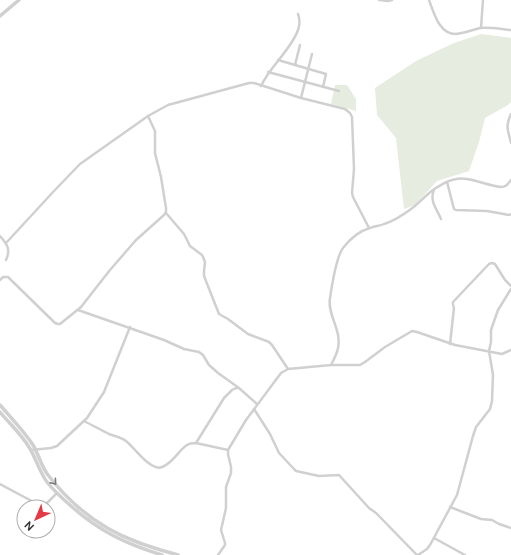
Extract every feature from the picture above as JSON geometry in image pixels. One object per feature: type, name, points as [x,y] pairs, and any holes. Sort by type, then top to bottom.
[{"type":"street","points":[[0,16],[19,0]]},
{"type":"street","points":[[379,0],[392,0]]},
{"type":"street","points":[[429,0],[438,22],[448,33],[458,33],[481,28],[511,30]]},
{"type":"street","points":[[481,28],[483,0]]},
{"type":"street","points":[[261,86],[268,72],[292,41],[298,29],[300,20],[298,14]]},
{"type":"street","points":[[295,64],[300,45]]},
{"type":"street","points":[[301,98],[312,54]]},
{"type":"street","points":[[278,60],[326,74],[323,87]]},
{"type":"street","points":[[268,72],[338,91]]},
{"type":"street","points":[[6,243],[80,164],[148,116],[172,103],[249,83],[254,83],[301,98],[345,109],[350,113],[352,117],[354,169],[352,193],[369,228]]},
{"type":"street","points":[[511,114],[507,121],[507,127],[511,143]]},
{"type":"street","points":[[148,116],[155,131],[155,153],[161,177],[166,213],[184,234],[190,246],[202,255],[204,260],[204,276],[219,314],[248,334],[269,342],[288,369]]},
{"type":"street","points":[[331,365],[337,354],[339,346],[336,327],[329,306],[338,257],[350,240],[358,233],[369,228],[384,225],[393,220],[413,208],[428,194],[447,182],[460,178],[501,188],[507,186],[511,180]]},
{"type":"street","points":[[447,182],[454,209],[511,214]]},
{"type":"street","points":[[434,190],[432,198],[441,219]]},
{"type":"street","points":[[0,280],[5,276],[11,279],[56,323],[60,324],[78,310],[136,240],[166,213]]},
{"type":"street","points":[[0,236],[8,246],[8,257],[6,260]]},
{"type":"street","points":[[254,409],[270,434],[279,453],[296,471],[318,476],[339,475],[369,508],[376,513],[417,555],[427,548],[434,538],[457,495],[476,427],[490,409],[492,401],[493,375],[489,351],[492,325],[498,310],[511,287],[495,264],[489,264],[453,302],[454,308],[450,344]]},
{"type":"street","points":[[78,310],[130,327],[184,349],[200,352],[209,365],[257,404]]},
{"type":"street","points":[[31,450],[57,446],[84,421],[104,392],[130,327]]},
{"type":"street","points":[[218,555],[225,545],[221,530],[226,508],[226,487],[231,473],[228,450],[257,404],[281,373],[288,369],[331,365],[360,365],[385,347],[412,331],[450,344],[502,354],[511,350]]},
{"type":"street","points":[[196,443],[224,398],[232,390],[239,388]]},
{"type":"street","points":[[0,405],[36,450],[42,465],[49,476],[63,493],[75,504],[91,517],[123,536],[138,543],[178,555]]},
{"type":"street","points":[[0,412],[31,450],[40,472],[56,493],[87,519],[111,535],[140,548],[162,555]]},
{"type":"street","points":[[84,421],[126,441],[152,466],[158,468],[162,468],[169,463],[187,445],[196,443],[228,450]]},
{"type":"street","points":[[0,484],[42,506],[45,505],[56,493]]},
{"type":"street","points":[[450,507],[481,519],[492,520],[511,528]]},
{"type":"street","points":[[434,538],[465,555]]},
{"type":"shaded area","points":[[481,34],[511,38],[511,102],[485,118],[469,171],[437,181],[415,205],[404,209],[396,138],[377,115],[375,88],[416,61],[454,43]]},
{"type":"shaded area","points":[[335,85],[347,85],[356,99],[356,111],[331,104]]}]
